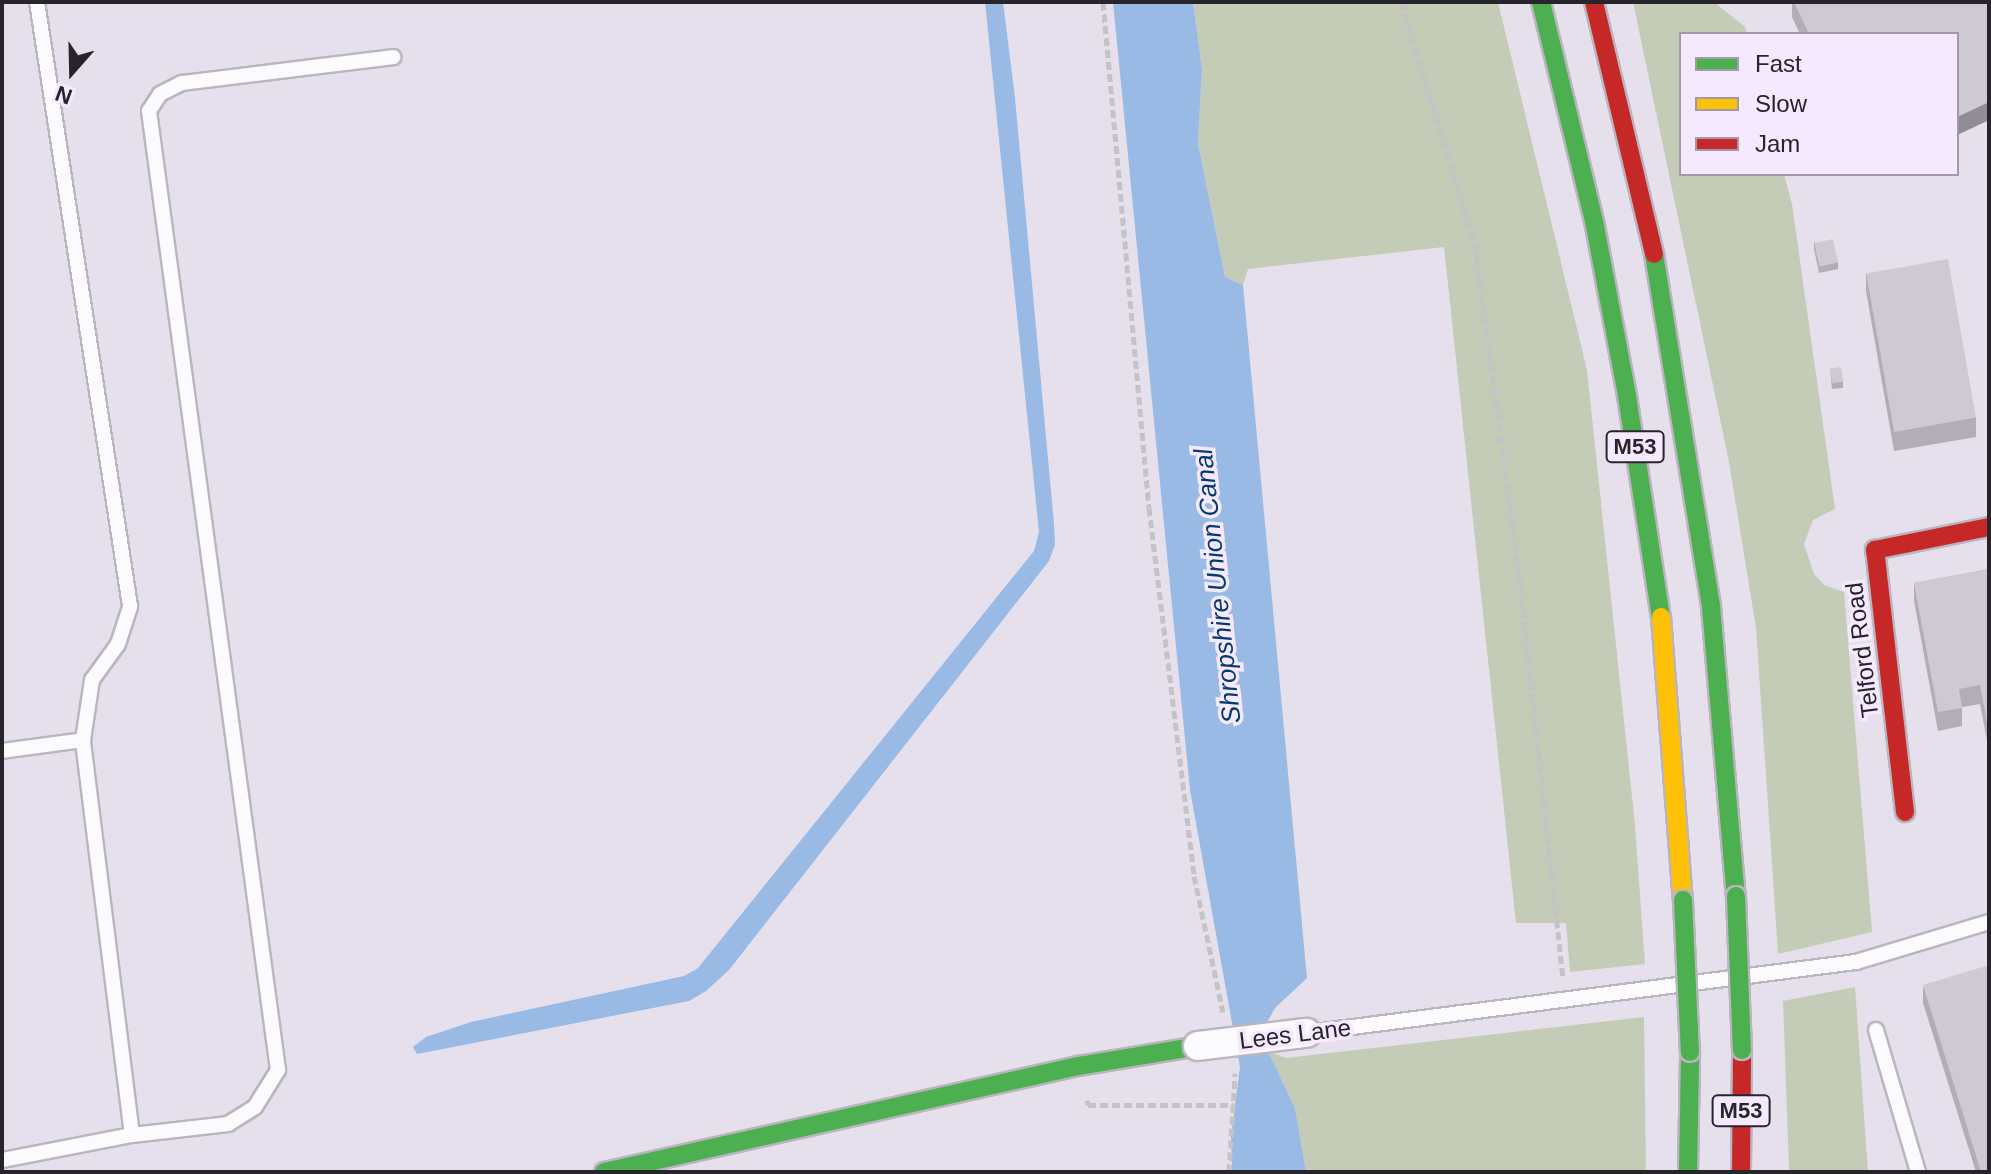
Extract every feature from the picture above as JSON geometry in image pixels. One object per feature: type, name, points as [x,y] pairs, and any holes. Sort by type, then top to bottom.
[{"type":"main road","name":"M53","points":[[1541,2],[1595,226],[1627,396],[1661,616],[1683,900],[1690,1052],[1688,1172]]},
{"type":"main road","name":"M53","points":[[1594,2],[1648,219],[1677,381],[1711,607],[1736,896],[1742,1050],[1741,1172]]},
{"type":"main road","name":"Telford Road","points":[[1905,812],[1875,550],[1989,527]]},
{"type":"main road","name":"Lees Lane","points":[[604,1172],[1079,1066],[1198,1046]]},
{"type":"street","name":"Lees Lane","points":[[1198,1046],[1306,1033]]},
{"type":"lane","points":[[37,2],[130,606],[118,644],[92,680],[83,740],[132,1135]]},
{"type":"lane","points":[[2,1160],[132,1135],[228,1124],[255,1107],[278,1070],[149,111],[160,94],[182,83],[393,57]]},
{"type":"lane","points":[[2,751],[83,740]]},
{"type":"lane","name":"Lees Lane","points":[[1306,1033],[1856,962],[1989,922]]},
{"type":"lane","points":[[1876,1030],[1918,1172]]},
{"type":"path","points":[[1103,2],[1149,508],[1194,876],[1226,1027]]},
{"type":"path","points":[[1401,2],[1475,245],[1519,574],[1565,999]]},
{"type":"path","points":[[1079,1066],[1088,1105],[1234,1105]]},
{"type":"path","points":[[1229,1172],[1235,1070]]},
{"type":"green space","points":[[1193,2],[1498,2],[1587,370],[1635,825],[1645,964],[1570,972],[1566,923],[1516,923],[1444,247],[1248,269],[1243,285],[1225,277],[1198,143],[1202,69]]},
{"type":"green space","points":[[1633,2],[1714,2],[1745,27],[1746,32],[1679,32],[1679,176],[1785,176],[1792,204],[1835,509],[1813,520],[1804,544],[1814,574],[1824,585],[1844,592],[1872,932],[1778,954],[1756,628],[1729,462]]},
{"type":"green space","points":[[1855,987],[1868,1172],[1789,1172],[1783,1001]]},
{"type":"green space","points":[[1644,1017],[1646,1172],[1306,1172],[1295,1108],[1268,1051],[1286,1058]]},
{"type":"water","points":[[985,2],[1003,2],[1015,98],[1054,524],[1055,545],[1049,561],[729,970],[706,991],[689,1001],[417,1054],[413,1047],[426,1037],[471,1022],[684,976],[698,968],[1034,551],[1039,532]]},
{"type":"water","name":"Shropshire Union Canal","points":[[1113,2],[1193,2],[1202,69],[1198,143],[1225,277],[1243,285],[1307,978],[1275,1008],[1266,1024],[1268,1051],[1295,1108],[1306,1172],[1232,1172],[1231,1136],[1240,1067],[1190,790]]},
{"type":"building","points":[[1794,2],[1989,2],[1989,102],[1959,116],[1959,32],[1808,32]]},
{"type":"building","points":[[1833,239],[1838,262],[1819,266],[1814,243]]},
{"type":"building","points":[[1948,259],[1976,418],[1894,432],[1866,273]]},
{"type":"building","points":[[1841,367],[1843,382],[1832,383],[1830,369]]},
{"type":"building","points":[[1989,569],[1989,733],[1980,685],[1959,689],[1962,708],[1938,712],[1914,583]]},
{"type":"building","points":[[1989,965],[1989,1172],[1981,1172],[1923,985]]},
{"type":"traffic: fast","points":[[1541,2],[1595,226],[1627,396],[1661,617]]},
{"type":"traffic: fast","points":[[1654,254],[1711,607],[1736,896]]},
{"type":"traffic: fast","points":[[1736,896],[1742,1050]]},
{"type":"traffic: fast","points":[[1683,900],[1690,1052]]},
{"type":"traffic: fast","points":[[604,1172],[1079,1066],[1198,1046]]},
{"type":"traffic: fast","points":[[1688,1172],[1690,1052]]},
{"type":"traffic: slow","points":[[1661,617],[1683,900]]},
{"type":"traffic: jam","points":[[1594,2],[1654,254]]},
{"type":"traffic: jam","points":[[1905,812],[1875,550],[1989,527]]},
{"type":"traffic: jam","points":[[1741,1172],[1742,1050]]}]
